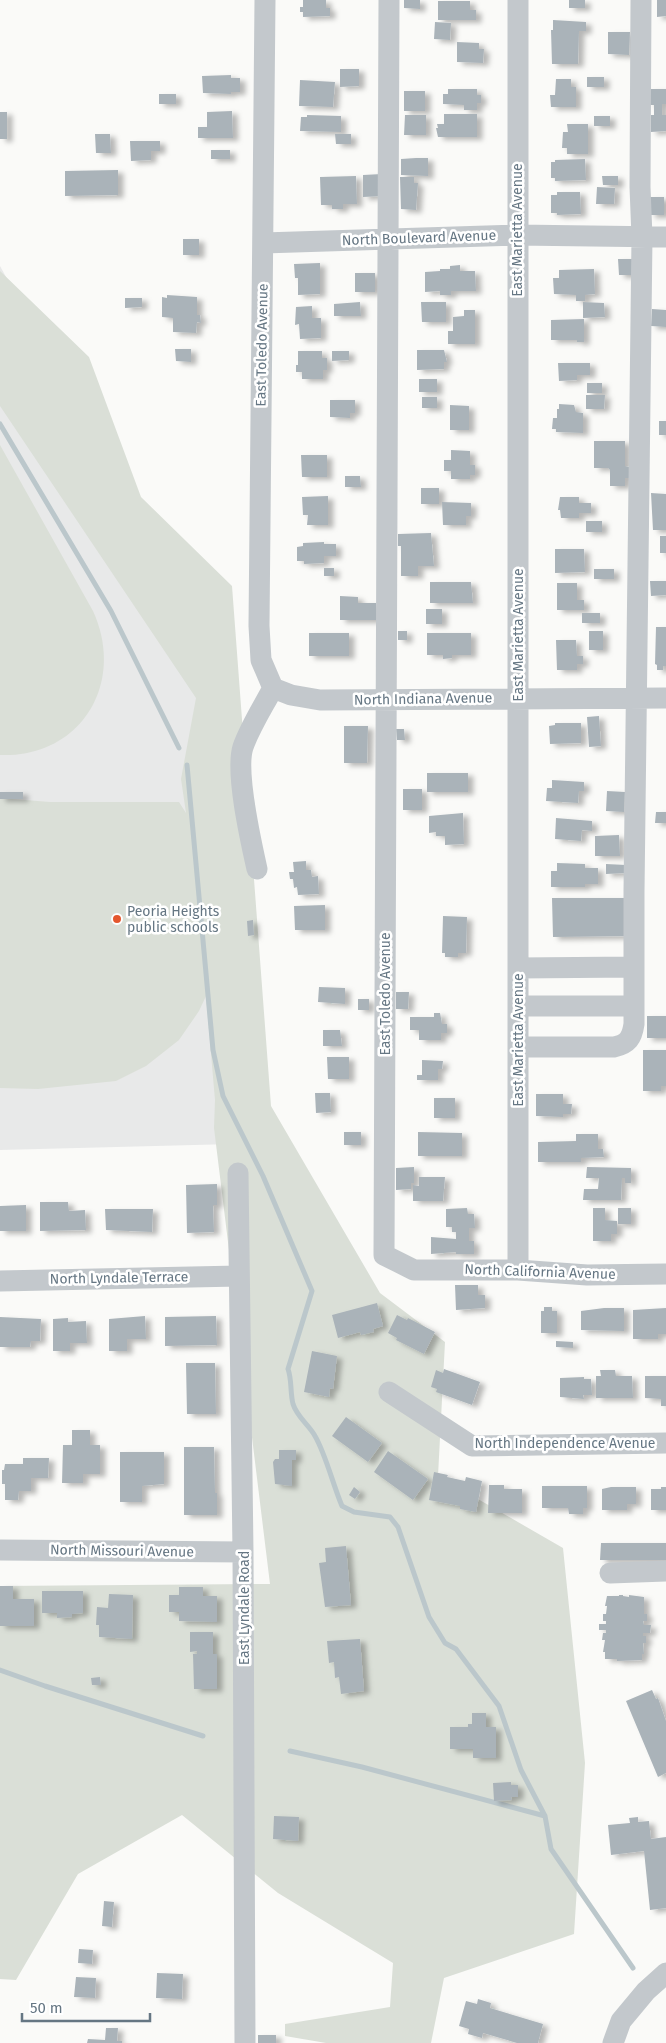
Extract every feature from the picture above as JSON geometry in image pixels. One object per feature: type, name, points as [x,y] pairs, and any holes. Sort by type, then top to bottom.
[{"type":"street","name":"East Toledo Avenue","points":[[265,0],[259,626],[260,660],[273,688]]},
{"type":"street","points":[[387,700],[389,0]]},
{"type":"street","name":"East Marietta Avenue","points":[[518,0],[518,1270]]},
{"type":"street","points":[[518,1047],[614,1047],[625,1044],[632,1036],[634,1024],[642,237],[640,188],[641,0]]},
{"type":"street","name":"North Boulevard Avenue","points":[[262,243],[517,235],[666,237]]},
{"type":"street","points":[[257,869],[248,828],[241,765],[243,748],[273,688]]},
{"type":"street","name":"North Indiana Avenue","points":[[273,688],[291,696],[320,700],[666,698]]},
{"type":"street","name":"East Toledo Avenue","points":[[387,700],[384,1255],[414,1270]]},
{"type":"street","points":[[518,968],[634,967]]},
{"type":"street","points":[[518,1006],[634,1006]]},
{"type":"street","name":"East Lyndale Road","points":[[238,1173],[243,1552],[245,2043]]},
{"type":"street","name":"North California Avenue","points":[[414,1270],[518,1270],[587,1275],[666,1274]]},
{"type":"street","name":"North Lyndale Terrace","points":[[0,1281],[239,1276]]},
{"type":"street","name":"North Independence Avenue","points":[[389,1392],[472,1446],[666,1443]]},
{"type":"street","name":"North Missouri Avenue","points":[[0,1550],[243,1552]]},
{"type":"street","points":[[610,1573],[666,1571]]},
{"type":"street","points":[[613,2043],[621,2020],[646,1991],[666,1973]]},
{"type":"shaded area","name":"Peoria Heights public schools","points":[[0,266],[235,693],[233,1144],[0,1150]]},
{"type":"shaded area","points":[[0,271],[89,357],[141,497],[232,586],[271,1106],[380,1293],[445,1342],[438,1476],[563,1548],[585,1763],[574,1934],[444,1978],[431,2043],[326,2043],[285,2036],[285,2024],[390,2007],[393,1963],[278,1893],[182,1815],[78,1874],[16,1980],[0,1979],[0,1586],[270,1584],[214,1128],[215,1100],[206,996],[199,1011],[179,1040],[146,1066],[116,1081],[38,1089],[0,1088],[0,798],[50,802],[179,802],[186,813],[181,779],[196,698],[0,406]]},
{"type":"shaded area","points":[[0,445],[93,611],[102,638],[104,664],[99,689],[89,711],[74,730],[53,744],[29,753],[0,755]]},
{"type":"building","points":[[303,0],[326,0],[326,8],[330,8],[330,16],[303,17],[300,7],[303,7]]},
{"type":"building","points":[[404,0],[420,0],[420,9],[404,8]]},
{"type":"building","points":[[569,0],[585,0],[585,8],[569,8]]},
{"type":"building","points":[[657,0],[666,0],[666,16],[657,17]]},
{"type":"building","points":[[438,1],[470,1],[470,10],[476,10],[476,20],[438,20]]},
{"type":"building","points":[[553,20],[586,22],[586,31],[579,31],[578,64],[552,64],[551,30],[553,30]]},
{"type":"building","points":[[435,22],[451,23],[450,40],[434,39]]},
{"type":"building","points":[[608,32],[630,32],[629,55],[608,54]]},
{"type":"building","points":[[457,42],[479,43],[479,49],[484,49],[483,63],[457,62]]},
{"type":"building","points":[[340,69],[359,69],[359,86],[340,87]]},
{"type":"building","points":[[231,75],[231,78],[240,78],[240,92],[231,92],[231,94],[203,93],[202,76]]},
{"type":"building","points":[[587,77],[604,77],[604,87],[587,87]]},
{"type":"building","points":[[556,79],[571,79],[571,87],[576,87],[576,107],[551,107],[550,95],[555,95]]},
{"type":"building","points":[[300,80],[335,82],[333,107],[299,106]]},
{"type":"building","points":[[448,89],[477,89],[477,95],[481,95],[481,103],[477,103],[477,110],[464,110],[464,105],[443,104],[443,94],[448,94]]},
{"type":"building","points":[[650,89],[666,89],[666,104],[662,104],[662,115],[666,115],[666,131],[651,132],[651,115],[654,115],[654,105],[650,105]]},
{"type":"building","points":[[404,91],[425,91],[425,111],[404,111]]},
{"type":"building","points":[[159,94],[176,94],[176,104],[159,104]]},
{"type":"building","points":[[232,111],[233,138],[198,138],[198,127],[207,127],[207,112]]},
{"type":"building","points":[[0,112],[7,112],[7,139],[0,139]]},
{"type":"building","points":[[444,114],[477,114],[477,137],[438,137],[437,124],[444,124]]},
{"type":"building","points":[[307,115],[341,116],[341,132],[300,131],[301,117],[307,117]]},
{"type":"building","points":[[405,115],[426,115],[426,135],[404,135]]},
{"type":"building","points":[[594,116],[610,116],[610,126],[594,126]]},
{"type":"building","points":[[567,124],[588,124],[588,154],[567,154],[567,148],[562,148],[563,132],[568,132]]},
{"type":"building","points":[[95,134],[110,134],[111,153],[96,153]]},
{"type":"building","points":[[335,134],[351,134],[351,144],[336,144]]},
{"type":"building","points":[[130,141],[160,141],[160,151],[151,151],[151,160],[131,161]]},
{"type":"building","points":[[211,150],[230,150],[230,159],[211,159]]},
{"type":"building","points":[[428,158],[428,176],[401,175],[401,159]]},
{"type":"building","points":[[585,159],[586,180],[555,181],[555,178],[551,178],[551,162],[555,162],[555,160]]},
{"type":"building","points":[[118,170],[118,195],[65,196],[65,171]]},
{"type":"building","points":[[382,174],[382,196],[363,197],[363,175]]},
{"type":"building","points":[[356,176],[357,204],[343,204],[343,209],[332,209],[332,205],[321,205],[320,177]]},
{"type":"building","points":[[602,176],[618,176],[618,185],[603,185]]},
{"type":"building","points":[[400,177],[414,177],[414,183],[418,183],[416,210],[401,209]]},
{"type":"building","points":[[597,187],[615,188],[614,204],[596,204]]},
{"type":"building","points":[[557,192],[580,192],[581,214],[557,215],[557,213],[551,213],[551,195],[557,195]]},
{"type":"building","points":[[650,197],[664,197],[664,215],[650,215]]},
{"type":"building","points":[[183,239],[199,239],[199,255],[183,255]]},
{"type":"building","points":[[618,259],[634,259],[635,275],[619,275]]},
{"type":"building","points":[[320,263],[320,294],[298,295],[298,278],[295,278],[294,264]]},
{"type":"building","points":[[460,265],[460,271],[475,271],[476,291],[451,291],[451,295],[440,295],[440,291],[425,292],[425,272],[450,269],[450,266]]},
{"type":"building","points":[[594,269],[595,294],[585,295],[585,301],[576,301],[576,295],[554,294],[553,278],[559,278],[559,270]]},
{"type":"building","points":[[355,273],[375,273],[375,292],[355,292]]},
{"type":"building","points":[[167,295],[197,297],[197,315],[200,315],[201,323],[197,322],[196,333],[173,332],[173,318],[162,317],[162,297],[167,298]]},
{"type":"building","points":[[125,298],[142,298],[142,307],[125,308]]},
{"type":"building","points":[[360,302],[361,316],[334,316],[334,304]]},
{"type":"building","points":[[421,302],[446,302],[446,322],[422,322]]},
{"type":"building","points":[[583,302],[604,303],[605,317],[583,318]]},
{"type":"building","points":[[312,306],[312,318],[321,318],[321,338],[300,339],[299,324],[295,325],[296,307]]},
{"type":"building","points":[[652,309],[666,310],[666,327],[651,326]]},
{"type":"building","points":[[464,310],[475,310],[475,344],[448,344],[448,331],[453,331],[453,317],[464,316]]},
{"type":"building","points":[[584,319],[584,342],[577,342],[577,340],[551,340],[551,320]]},
{"type":"building","points":[[175,349],[191,349],[191,362],[176,361]]},
{"type":"building","points":[[417,350],[444,350],[447,362],[444,362],[444,369],[417,370]]},
{"type":"building","points":[[298,351],[322,351],[322,358],[327,358],[327,370],[323,370],[323,379],[302,379],[302,372],[296,372]]},
{"type":"building","points":[[332,351],[349,351],[349,360],[332,361]]},
{"type":"building","points":[[558,363],[590,363],[590,375],[577,375],[577,380],[559,381]]},
{"type":"building","points":[[419,379],[437,379],[437,392],[419,392]]},
{"type":"building","points":[[587,383],[602,383],[602,393],[587,393]]},
{"type":"building","points":[[586,395],[605,395],[604,409],[586,409]]},
{"type":"building","points":[[422,397],[437,397],[437,408],[422,408]]},
{"type":"building","points":[[330,400],[355,400],[355,413],[350,413],[350,418],[330,417]]},
{"type":"building","points":[[559,404],[574,405],[576,412],[583,413],[583,433],[556,432],[556,429],[552,429],[553,418],[557,418]]},
{"type":"building","points":[[450,405],[469,406],[469,430],[450,430]]},
{"type":"building","points":[[659,421],[666,421],[666,435],[659,435]]},
{"type":"building","points":[[594,441],[625,441],[625,466],[629,467],[629,478],[625,478],[625,486],[610,486],[610,470],[608,468],[594,468]]},
{"type":"building","points":[[451,450],[470,451],[470,465],[475,465],[475,475],[470,475],[470,479],[451,479],[451,471],[444,471],[444,460],[451,460]]},
{"type":"building","points":[[301,455],[327,455],[327,477],[302,477]]},
{"type":"building","points":[[345,476],[360,476],[361,487],[345,487]]},
{"type":"building","points":[[421,488],[439,488],[439,504],[421,504]]},
{"type":"building","points":[[651,493],[666,494],[666,530],[653,530]]},
{"type":"building","points":[[328,496],[328,525],[307,525],[308,515],[303,515],[302,497]]},
{"type":"building","points":[[560,497],[579,497],[579,503],[591,503],[591,513],[579,513],[579,518],[561,518],[560,510],[558,510]]},
{"type":"building","points":[[442,502],[471,503],[471,516],[466,516],[466,525],[443,525]]},
{"type":"building","points":[[586,521],[602,521],[602,532],[586,532]]},
{"type":"building","points":[[431,533],[434,566],[418,566],[418,576],[401,576],[401,546],[398,546],[398,534]]},
{"type":"building","points":[[660,536],[666,536],[666,553],[660,553]]},
{"type":"building","points":[[324,542],[324,544],[336,544],[336,556],[324,556],[324,563],[304,564],[304,561],[297,561],[297,547],[303,546],[303,543]]},
{"type":"building","points":[[555,549],[584,549],[585,572],[555,573]]},
{"type":"building","points":[[324,568],[334,568],[334,576],[324,576]]},
{"type":"building","points":[[594,569],[614,569],[614,579],[594,579]]},
{"type":"building","points":[[650,581],[666,581],[666,595],[651,596]]},
{"type":"building","points":[[430,582],[471,582],[473,603],[430,603]]},
{"type":"building","points":[[557,583],[577,583],[577,600],[584,600],[584,610],[557,610]]},
{"type":"building","points":[[340,596],[358,597],[358,603],[376,603],[376,620],[340,620]]},
{"type":"building","points":[[426,609],[442,609],[442,624],[426,624]]},
{"type":"building","points":[[582,613],[600,613],[600,623],[582,623]]},
{"type":"building","points":[[656,627],[666,627],[666,666],[663,666],[663,670],[657,670],[657,665],[655,664]]},
{"type":"building","points":[[398,631],[407,631],[407,640],[398,640]]},
{"type":"building","points":[[589,631],[603,631],[603,650],[589,650]]},
{"type":"building","points":[[309,633],[349,633],[349,656],[309,656]]},
{"type":"building","points":[[427,633],[471,633],[471,655],[452,655],[452,658],[443,659],[443,655],[427,655]]},
{"type":"building","points":[[556,640],[576,640],[577,656],[583,656],[583,664],[577,664],[577,670],[557,670]]},
{"type":"building","points":[[599,716],[601,746],[589,747],[587,717]]},
{"type":"building","points":[[555,723],[581,723],[581,743],[550,744],[549,726],[555,725]]},
{"type":"building","points":[[344,726],[368,726],[367,763],[344,763]]},
{"type":"building","points":[[396,729],[404,729],[405,740],[397,740]]},
{"type":"building","points":[[427,773],[468,773],[468,792],[427,792]]},
{"type":"building","points":[[552,780],[584,782],[584,791],[579,791],[578,803],[546,801],[547,788],[552,788]]},
{"type":"building","points":[[403,789],[422,789],[422,810],[403,810]]},
{"type":"building","points":[[607,791],[625,792],[624,812],[606,811]]},
{"type":"building","points":[[0,792],[23,792],[23,799],[0,799]]},
{"type":"building","points":[[656,812],[666,812],[666,823],[655,823]]},
{"type":"building","points":[[463,813],[464,844],[445,845],[445,836],[436,836],[436,832],[429,833],[429,816]]},
{"type":"building","points":[[556,818],[592,821],[592,831],[582,830],[581,841],[555,839]]},
{"type":"building","points":[[619,835],[620,856],[595,856],[595,836]]},
{"type":"building","points":[[306,861],[306,870],[311,870],[312,877],[318,876],[319,894],[298,895],[297,887],[294,888],[293,879],[290,879],[289,872],[294,872],[293,862]]},
{"type":"building","points":[[557,863],[585,864],[585,868],[598,868],[598,884],[585,884],[585,887],[551,887],[551,871],[557,871]]},
{"type":"building","points":[[606,864],[626,865],[626,873],[606,874]]},
{"type":"building","points":[[552,898],[631,898],[631,936],[553,937]]},
{"type":"building","points":[[325,905],[325,930],[295,930],[294,906]]},
{"type":"building","points":[[443,916],[467,917],[466,953],[458,953],[458,957],[445,957],[445,953],[442,953]]},
{"type":"building","points":[[253,920],[254,935],[248,936],[247,921]]},
{"type":"building","points":[[319,987],[345,988],[345,1004],[318,1002]]},
{"type":"building","points":[[396,992],[409,992],[408,1009],[396,1009]]},
{"type":"building","points":[[358,999],[369,999],[369,1010],[358,1010]]},
{"type":"building","points":[[434,1013],[440,1013],[442,1024],[447,1024],[447,1033],[441,1033],[441,1040],[419,1040],[419,1030],[410,1030],[410,1017],[434,1017]]},
{"type":"building","points":[[647,1016],[666,1016],[666,1038],[647,1038]]},
{"type":"building","points":[[323,1030],[340,1030],[342,1046],[323,1046]]},
{"type":"building","points":[[643,1050],[666,1050],[666,1086],[661,1086],[661,1091],[643,1091]]},
{"type":"building","points":[[327,1057],[349,1057],[349,1079],[328,1079]]},
{"type":"building","points":[[422,1060],[443,1061],[442,1069],[438,1069],[438,1080],[417,1080],[417,1075],[422,1075]]},
{"type":"building","points":[[315,1093],[330,1093],[331,1112],[316,1113]]},
{"type":"building","points":[[536,1094],[563,1094],[563,1104],[572,1104],[571,1114],[563,1114],[563,1117],[536,1116]]},
{"type":"building","points":[[434,1098],[455,1098],[455,1118],[434,1118]]},
{"type":"building","points":[[344,1132],[361,1132],[361,1145],[344,1145]]},
{"type":"building","points":[[418,1132],[462,1133],[462,1156],[418,1156]]},
{"type":"building","points":[[576,1134],[598,1134],[598,1149],[603,1149],[604,1157],[581,1158],[581,1162],[538,1162],[538,1142],[576,1141]]},
{"type":"building","points":[[414,1167],[414,1183],[411,1183],[411,1189],[396,1190],[396,1168]]},
{"type":"building","points":[[587,1167],[631,1168],[631,1183],[625,1183],[625,1178],[622,1178],[621,1200],[583,1200],[584,1189],[598,1189],[599,1178],[586,1178]]},
{"type":"building","points":[[419,1177],[445,1177],[443,1201],[413,1201],[413,1185],[419,1186]]},
{"type":"building","points":[[217,1184],[217,1205],[213,1205],[214,1232],[187,1233],[186,1185]]},
{"type":"building","points":[[40,1202],[68,1202],[69,1211],[85,1210],[86,1230],[40,1231]]},
{"type":"building","points":[[26,1205],[26,1231],[0,1231],[0,1206]]},
{"type":"building","points":[[467,1208],[468,1214],[474,1214],[475,1228],[469,1228],[469,1241],[474,1241],[474,1254],[456,1254],[456,1252],[431,1254],[431,1237],[456,1239],[456,1232],[452,1232],[452,1227],[446,1227],[446,1209]]},
{"type":"building","points":[[593,1208],[605,1208],[605,1220],[617,1221],[617,1234],[611,1234],[611,1241],[593,1241]]},
{"type":"building","points":[[618,1208],[631,1208],[631,1224],[618,1224]]},
{"type":"building","points":[[105,1209],[153,1209],[152,1232],[106,1230]]},
{"type":"building","points":[[455,1285],[478,1285],[478,1295],[485,1295],[485,1308],[456,1310]]},
{"type":"building","points":[[377,1303],[383,1326],[373,1329],[374,1332],[361,1335],[360,1332],[338,1338],[332,1315]]},
{"type":"building","points":[[544,1307],[552,1307],[552,1311],[557,1311],[557,1333],[541,1333],[541,1311],[544,1311]]},
{"type":"building","points":[[624,1308],[624,1331],[581,1330],[581,1311]]},
{"type":"building","points":[[666,1308],[666,1334],[658,1334],[658,1339],[633,1339],[633,1310]]},
{"type":"building","points":[[397,1315],[407,1320],[408,1318],[435,1332],[424,1354],[396,1340],[397,1338],[388,1333]]},
{"type":"building","points":[[145,1316],[146,1339],[127,1339],[127,1351],[109,1351],[109,1319]]},
{"type":"building","points":[[216,1316],[217,1345],[165,1346],[165,1317]]},
{"type":"building","points":[[0,1317],[41,1319],[40,1341],[31,1341],[30,1347],[0,1347]]},
{"type":"building","points":[[68,1318],[68,1322],[86,1321],[87,1343],[70,1343],[70,1351],[53,1351],[53,1319]]},
{"type":"building","points":[[556,1341],[573,1342],[573,1348],[556,1347]]},
{"type":"building","points":[[312,1351],[337,1356],[333,1389],[330,1388],[329,1397],[304,1392]]},
{"type":"building","points":[[186,1363],[215,1363],[216,1414],[187,1414]]},
{"type":"building","points":[[444,1369],[480,1382],[472,1405],[436,1392],[437,1389],[431,1387],[436,1370],[443,1373]]},
{"type":"building","points":[[600,1370],[615,1370],[616,1376],[632,1376],[633,1398],[596,1398],[596,1376],[601,1376]]},
{"type":"building","points":[[645,1376],[666,1376],[666,1406],[661,1406],[661,1399],[645,1398]]},
{"type":"building","points":[[584,1377],[584,1379],[591,1379],[592,1395],[583,1395],[584,1399],[560,1397],[560,1378]]},
{"type":"building","points":[[346,1417],[382,1443],[368,1462],[332,1436]]},
{"type":"building","points":[[72,1430],[90,1430],[90,1445],[100,1445],[100,1474],[83,1474],[83,1483],[62,1483],[63,1445],[72,1445]]},
{"type":"building","points":[[184,1447],[214,1447],[217,1515],[184,1515]]},
{"type":"building","points":[[279,1450],[296,1450],[296,1460],[292,1460],[292,1486],[275,1484],[273,1462],[275,1459],[279,1459]]},
{"type":"building","points":[[388,1451],[428,1479],[413,1500],[374,1472]]},
{"type":"building","points":[[120,1452],[164,1452],[164,1484],[142,1486],[142,1502],[120,1502]]},
{"type":"building","points":[[23,1458],[49,1458],[48,1478],[31,1478],[31,1491],[19,1491],[18,1500],[5,1500],[5,1484],[2,1484],[2,1470],[4,1470],[5,1464],[23,1464]]},
{"type":"building","points":[[434,1472],[465,1481],[466,1477],[482,1481],[476,1512],[460,1509],[460,1506],[429,1500]]},
{"type":"building","points":[[489,1485],[504,1485],[504,1489],[522,1489],[522,1513],[488,1513]]},
{"type":"building","points":[[542,1486],[587,1486],[587,1508],[583,1508],[583,1514],[569,1514],[568,1508],[542,1508]]},
{"type":"building","points":[[354,1487],[360,1492],[355,1499],[349,1495]]},
{"type":"building","points":[[636,1487],[636,1504],[627,1504],[627,1510],[602,1510],[602,1489]]},
{"type":"building","points":[[661,1487],[666,1487],[666,1510],[651,1510],[651,1489],[661,1489]]},
{"type":"building","points":[[601,1543],[666,1543],[666,1560],[600,1560]]},
{"type":"building","points":[[346,1546],[351,1605],[325,1607],[319,1563],[326,1562],[325,1548]]},
{"type":"building","points":[[0,1586],[13,1586],[13,1599],[34,1599],[34,1626],[0,1626]]},
{"type":"building","points":[[179,1587],[203,1587],[203,1596],[217,1596],[217,1622],[179,1621],[179,1612],[169,1612],[169,1595],[179,1595]]},
{"type":"building","points":[[42,1591],[83,1591],[83,1613],[72,1614],[72,1617],[57,1618],[57,1613],[42,1613]]},
{"type":"building","points":[[109,1594],[133,1595],[132,1639],[99,1637],[99,1625],[96,1625],[97,1607],[108,1608]]},
{"type":"building","points":[[607,1596],[644,1597],[644,1614],[647,1614],[647,1621],[643,1621],[644,1625],[651,1625],[650,1633],[643,1633],[643,1636],[646,1636],[646,1643],[643,1643],[644,1654],[642,1654],[642,1660],[617,1661],[617,1659],[605,1659],[605,1652],[603,1652],[605,1640],[602,1640],[603,1633],[606,1633],[606,1630],[599,1630],[599,1624],[606,1624],[606,1621],[603,1621],[603,1614],[606,1614]]},
{"type":"building","points":[[190,1632],[213,1632],[213,1654],[217,1654],[217,1689],[194,1689],[193,1654],[197,1654],[197,1651],[190,1652]]},
{"type":"building","points":[[360,1639],[364,1691],[341,1694],[339,1677],[335,1678],[334,1662],[329,1663],[327,1641]]},
{"type":"building","points":[[100,1677],[101,1685],[92,1685],[91,1678]]},
{"type":"building","points":[[652,1690],[656,1699],[658,1698],[666,1721],[666,1773],[658,1777],[626,1701]]},
{"type":"building","points":[[472,1713],[486,1713],[486,1727],[496,1727],[496,1758],[473,1758],[473,1749],[450,1749],[450,1727],[468,1727],[468,1724],[472,1724]]},
{"type":"building","points":[[511,1782],[511,1785],[518,1785],[518,1797],[511,1797],[512,1800],[494,1801],[493,1783]]},
{"type":"building","points":[[274,1816],[299,1817],[298,1841],[273,1839]]},
{"type":"building","points":[[638,1817],[638,1822],[649,1821],[651,1839],[666,1837],[666,1908],[650,1910],[644,1851],[611,1855],[608,1825],[630,1823],[629,1818]]},
{"type":"building","points":[[104,1901],[114,1902],[112,1927],[102,1926]]},
{"type":"building","points":[[79,1949],[93,1950],[92,1964],[78,1963]]},
{"type":"building","points":[[157,1973],[183,1974],[182,1999],[156,1998]]},
{"type":"building","points":[[76,1977],[96,1978],[95,1998],[74,1997]]},
{"type":"building","points":[[478,1999],[491,2003],[490,2008],[543,2024],[538,2043],[517,2043],[483,2033],[482,2038],[468,2034],[469,2029],[459,2026],[466,2001],[477,2004]]},
{"type":"building","points":[[106,2028],[118,2028],[117,2041],[122,2041],[122,2043],[87,2043],[88,2039],[105,2040]]},
{"type":"building","points":[[258,2035],[276,2035],[276,2043],[258,2043]]},
{"type":"waterway","points":[[0,424],[111,611],[179,748]]},
{"type":"waterway","points":[[187,765],[213,1050],[223,1096],[263,1176],[312,1291],[288,1369],[293,1404],[297,1413],[319,1444],[342,1506],[354,1512],[390,1517],[398,1527],[429,1617],[445,1643],[456,1649],[499,1706],[521,1770],[545,1816],[551,1849],[633,1968]]},
{"type":"waterway","points":[[0,1670],[203,1736]]},
{"type":"waterway","points":[[290,1751],[362,1767],[545,1816]]},
{"type":"place","name":"Peoria Heights public schools","points":[[117,919]]}]
